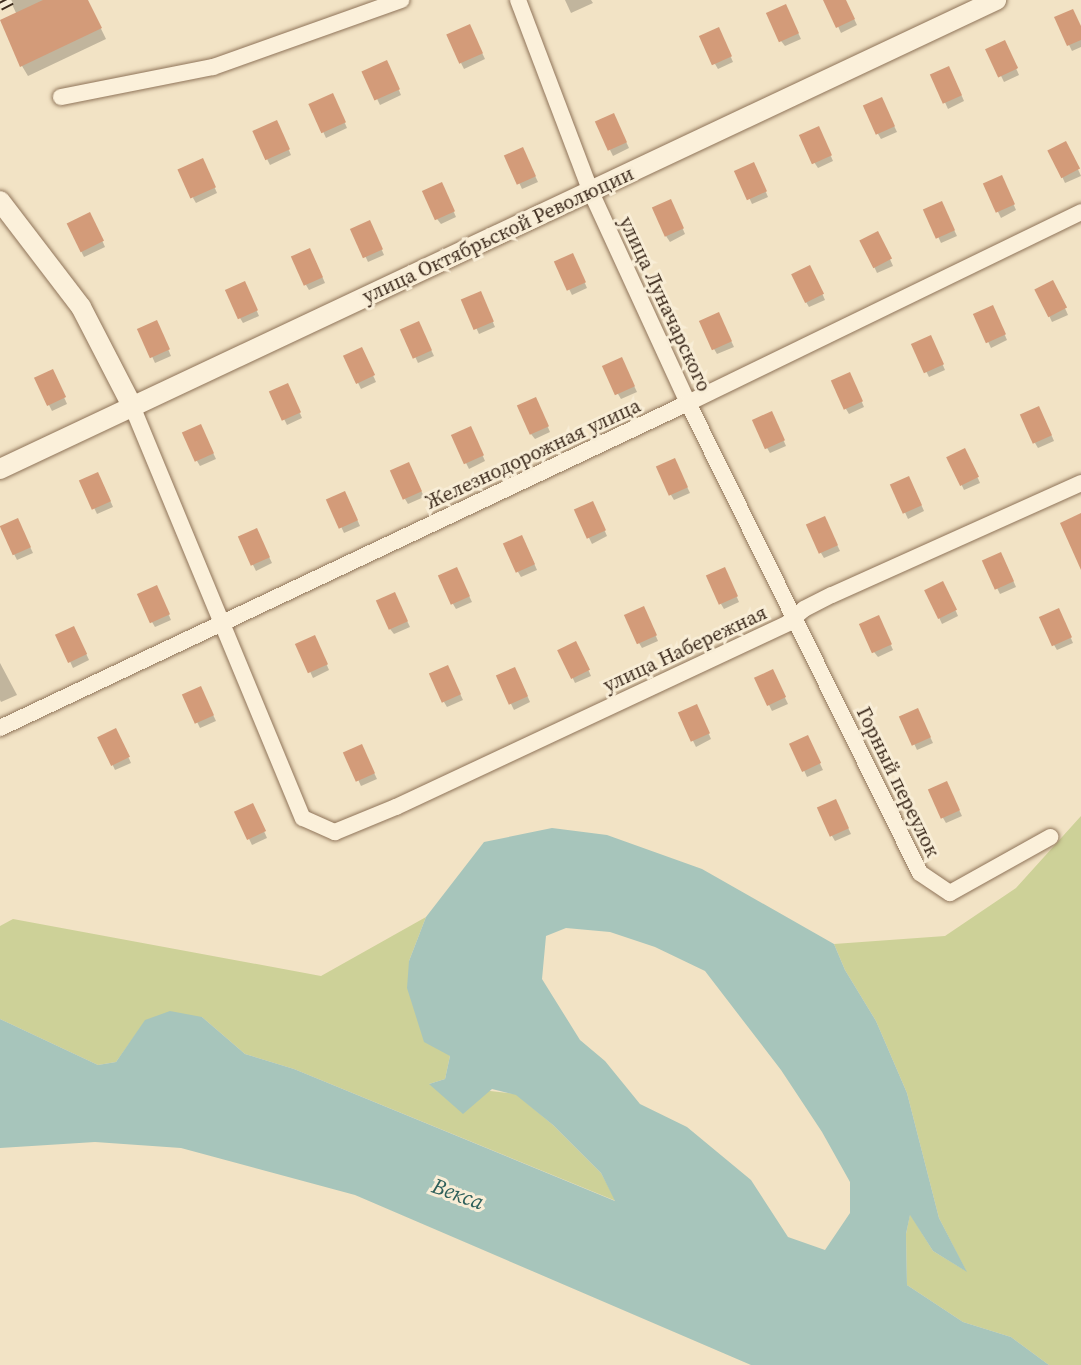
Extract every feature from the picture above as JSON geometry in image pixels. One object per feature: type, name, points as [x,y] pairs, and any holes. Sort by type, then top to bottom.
[{"type":"street","points":[[61,97],[213,67],[401,0]]},
{"type":"street","name":"улица Луначарского","points":[[518,0],[591,192],[688,403],[796,616]]},
{"type":"street","name":"улица Октябрьской Революции","points":[[0,469],[996,0]]},
{"type":"street","points":[[1,204],[81,307],[132,406],[222,624]]},
{"type":"street","name":"Железнодорожная улица","points":[[0,728],[688,403],[1081,212]]},
{"type":"street","name":"улица Набережная","points":[[222,624],[303,818],[335,832],[424,794],[788,623],[832,595],[1081,483]]},
{"type":"street","name":"Горный переулок","points":[[796,616],[920,873],[950,893],[1050,837]]},
{"type":"green space","points":[[1081,816],[1081,1365],[1049,1365],[1011,1337],[963,1322],[907,1285],[906,1234],[910,1214],[933,1251],[966,1271],[939,1218],[907,1093],[876,1021],[845,970],[834,944],[945,936],[1016,888]]},
{"type":"green space","points":[[426,917],[409,961],[450,1056],[445,1079],[429,1084],[516,1094],[553,1125],[601,1173],[616,1201],[294,1069],[245,1054],[202,1017],[146,1020],[116,1062],[98,1065],[0,1019],[0,926],[13,919],[321,976]]},
{"type":"water","name":"Векса","points":[[552,828],[607,835],[702,869],[834,944],[845,970],[876,1021],[907,1093],[939,1218],[967,1272],[933,1251],[910,1215],[906,1234],[907,1285],[963,1322],[1011,1337],[1049,1365],[751,1365],[355,1195],[181,1148],[95,1142],[0,1148],[0,1019],[98,1065],[116,1062],[145,1020],[170,1011],[202,1017],[245,1054],[294,1069],[615,1201],[601,1173],[553,1125],[516,1095],[492,1089],[463,1114],[429,1084],[445,1079],[450,1056],[424,1042],[407,988],[409,961],[426,917],[484,842]],"holes":[[[566,928],[610,932],[655,947],[705,971],[781,1070],[850,1182],[850,1213],[825,1250],[788,1237],[751,1180],[687,1127],[640,1104],[605,1061],[580,1040],[542,979],[546,936]]]},
{"type":"building","points":[[43,0],[88,0],[102,28],[20,67],[0,20]]},
{"type":"building","points":[[823,0],[846,0],[855,19],[836,28]]},
{"type":"building","points":[[786,4],[799,33],[779,42],[766,13]]},
{"type":"building","points":[[1073,9],[1081,26],[1081,40],[1067,46],[1054,17]]},
{"type":"building","points":[[470,24],[483,53],[459,64],[446,35]]},
{"type":"building","points":[[719,27],[732,56],[712,65],[699,36]]},
{"type":"building","points":[[1005,40],[1018,68],[998,77],[985,49]]},
{"type":"building","points":[[387,60],[400,89],[374,101],[361,71]]},
{"type":"building","points":[[949,66],[962,95],[943,104],[930,75]]},
{"type":"building","points":[[333,93],[346,122],[321,133],[308,104]]},
{"type":"building","points":[[882,97],[895,126],[876,135],[863,106]]},
{"type":"building","points":[[614,113],[627,142],[608,151],[595,122]]},
{"type":"building","points":[[277,120],[290,149],[265,160],[252,131]]},
{"type":"building","points":[[819,126],[832,155],[812,164],[799,135]]},
{"type":"building","points":[[1066,141],[1080,169],[1061,178],[1047,151]]},
{"type":"building","points":[[523,147],[536,176],[517,185],[504,156]]},
{"type":"building","points":[[203,158],[216,187],[190,199],[177,169]]},
{"type":"building","points":[[754,162],[767,191],[747,200],[734,171]]},
{"type":"building","points":[[1002,175],[1015,204],[996,213],[983,184]]},
{"type":"building","points":[[442,182],[455,211],[435,220],[422,191]]},
{"type":"building","points":[[671,199],[684,228],[665,237],[652,208]]},
{"type":"building","points":[[942,201],[955,230],[936,239],[923,210]]},
{"type":"building","points":[[90,212],[104,241],[81,252],[67,223]]},
{"type":"building","points":[[370,220],[383,249],[363,258],[350,229]]},
{"type":"building","points":[[878,231],[892,259],[873,268],[859,241]]},
{"type":"building","points":[[310,248],[323,277],[304,286],[291,257]]},
{"type":"building","points":[[573,253],[586,282],[567,291],[554,262]]},
{"type":"building","points":[[810,265],[824,294],[805,303],[791,274]]},
{"type":"building","points":[[1053,280],[1067,308],[1048,317],[1034,290]]},
{"type":"building","points":[[245,281],[258,310],[238,319],[225,290]]},
{"type":"building","points":[[481,291],[494,321],[474,330],[461,300]]},
{"type":"building","points":[[993,305],[1006,334],[986,343],[973,314]]},
{"type":"building","points":[[719,312],[732,341],[712,350],[699,321]]},
{"type":"building","points":[[157,320],[170,349],[150,358],[137,329]]},
{"type":"building","points":[[419,321],[432,350],[413,359],[400,330]]},
{"type":"building","points":[[931,335],[944,364],[924,373],[911,344]]},
{"type":"building","points":[[362,347],[375,375],[356,384],[343,356]]},
{"type":"building","points":[[622,357],[635,386],[615,395],[602,366]]},
{"type":"building","points":[[53,369],[66,397],[47,406],[34,378]]},
{"type":"building","points":[[850,372],[863,401],[844,410],[831,381]]},
{"type":"building","points":[[288,383],[301,412],[282,421],[269,392]]},
{"type":"building","points":[[536,397],[549,426],[530,435],[517,406]]},
{"type":"building","points":[[1039,406],[1052,435],[1033,444],[1020,415]]},
{"type":"building","points":[[772,411],[785,440],[765,449],[752,420]]},
{"type":"building","points":[[201,424],[214,453],[195,462],[182,433]]},
{"type":"building","points":[[471,426],[484,455],[464,464],[451,435]]},
{"type":"building","points":[[965,448],[979,477],[960,486],[946,457]]},
{"type":"building","points":[[675,458],[688,487],[669,496],[656,467]]},
{"type":"building","points":[[409,462],[422,491],[403,500],[390,471]]},
{"type":"building","points":[[98,472],[111,501],[92,510],[79,481]]},
{"type":"building","points":[[909,476],[922,505],[903,514],[890,485]]},
{"type":"building","points":[[345,491],[358,520],[339,529],[326,500]]},
{"type":"building","points":[[593,501],[606,530],[587,539],[574,510]]},
{"type":"building","points":[[1081,513],[1081,570],[1060,523]]},
{"type":"building","points":[[825,516],[838,545],[819,554],[806,525]]},
{"type":"building","points":[[18,518],[31,547],[13,555],[0,526]]},
{"type":"building","points":[[257,528],[270,557],[251,566],[238,537]]},
{"type":"building","points":[[522,535],[535,564],[516,573],[503,544]]},
{"type":"building","points":[[1001,552],[1014,581],[995,590],[982,561]]},
{"type":"building","points":[[457,567],[470,596],[451,605],[438,576]]},
{"type":"building","points":[[725,567],[738,596],[719,605],[706,576]]},
{"type":"building","points":[[943,581],[957,610],[938,619],[924,590]]},
{"type":"building","points":[[157,585],[170,614],[150,623],[137,594]]},
{"type":"building","points":[[395,592],[408,621],[389,630],[376,601]]},
{"type":"building","points":[[644,606],[657,635],[637,644],[624,615]]},
{"type":"building","points":[[1059,608],[1072,637],[1052,646],[1039,617]]},
{"type":"building","points":[[879,615],[892,644],[872,653],[859,624]]},
{"type":"building","points":[[74,626],[87,654],[68,663],[55,635]]},
{"type":"building","points":[[315,635],[328,664],[308,673],[295,644]]},
{"type":"building","points":[[576,641],[590,670],[571,679],[557,650]]},
{"type":"building","points":[[448,665],[461,694],[442,703],[429,674]]},
{"type":"building","points":[[515,667],[528,696],[509,705],[496,676]]},
{"type":"building","points":[[773,669],[786,697],[767,706],[754,678]]},
{"type":"building","points":[[201,686],[214,715],[195,724],[182,695]]},
{"type":"building","points":[[697,704],[710,733],[691,742],[678,713]]},
{"type":"building","points":[[918,708],[931,737],[912,746],[899,717]]},
{"type":"building","points":[[116,728],[130,757],[111,766],[97,737]]},
{"type":"building","points":[[808,735],[821,763],[802,772],[789,744]]},
{"type":"building","points":[[362,744],[375,773],[356,782],[343,753]]},
{"type":"building","points":[[947,781],[960,810],[941,819],[928,790]]},
{"type":"building","points":[[836,799],[849,828],[830,837],[817,808]]},
{"type":"building","points":[[253,803],[266,831],[247,840],[234,812]]},
{"type":"railway","points":[[0,6],[12,0]]}]
